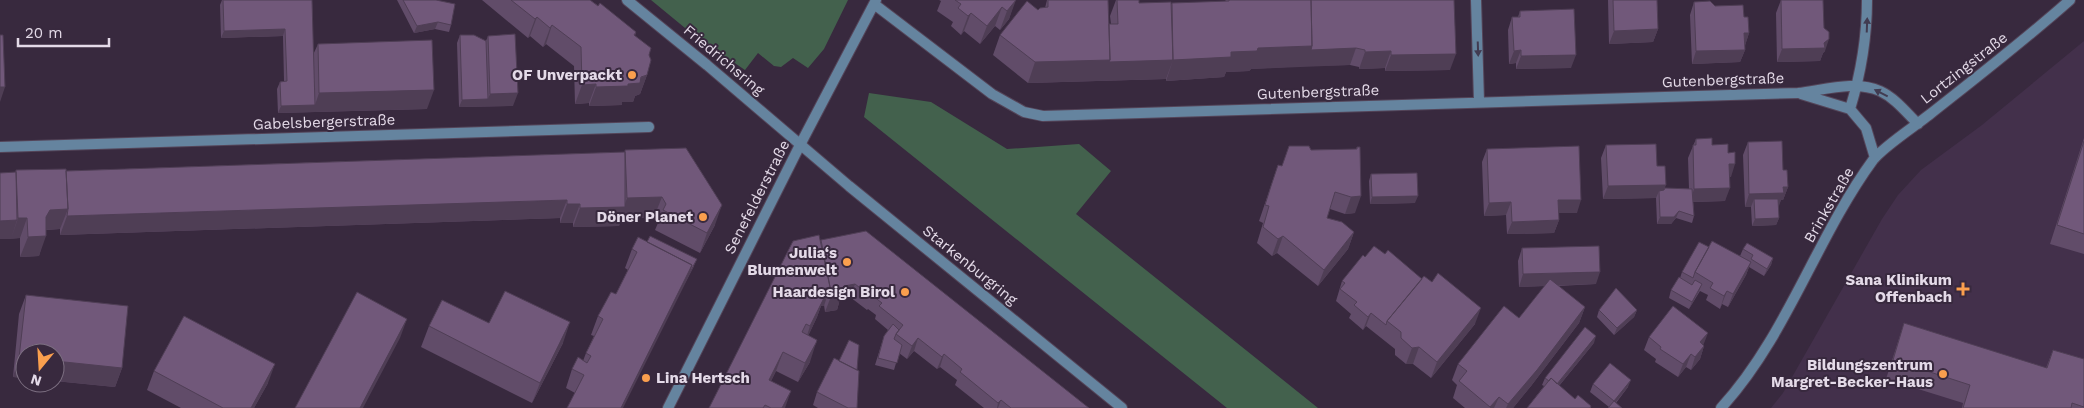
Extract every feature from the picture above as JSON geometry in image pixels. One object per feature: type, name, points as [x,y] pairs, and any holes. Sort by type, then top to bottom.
[{"type":"street","name":"Friedrichsring","points":[[626,0],[707,65],[800,146]]},
{"type":"street","points":[[1476,0],[1479,102]]},
{"type":"street","points":[[1867,0],[1867,30],[1858,85],[1850,109],[1866,128],[1875,158]]},
{"type":"street","name":"Lortzingstraße","points":[[1875,158],[2028,37],[2070,0]]},
{"type":"street","name":"Senefelderstraße","points":[[668,408],[875,2]]},
{"type":"street","name":"Gutenbergstraße","points":[[875,2],[998,98],[1024,112],[1043,116],[1798,93],[1858,85],[1879,90],[1897,102],[1918,124]]},
{"type":"street","name":"Gutenbergstraße","points":[[1798,93],[1850,109]]},
{"type":"street","name":"Gabelsbergerstraße","points":[[0,148],[649,128]]},
{"type":"street","name":"Starkenburgring","points":[[800,146],[1122,408]]},
{"type":"street","name":"Brinkstraße","points":[[1721,408],[1745,378],[1772,337],[1849,195],[1875,158]]},
{"type":"shaded area","name":"Sana Klinikum Offenbach","points":[[2084,41],[2084,408],[1771,408],[1783,393],[1882,219],[1898,195],[1921,170],[1982,125]]},
{"type":"green space","points":[[651,0],[848,0],[824,49],[808,68],[793,58],[781,67],[774,66],[758,53],[745,70],[696,37]]},
{"type":"green space","points":[[869,93],[931,102],[1007,149],[1079,144],[1111,171],[1076,214],[1318,408],[1227,408],[864,117]]},
{"type":"building","points":[[223,0],[312,0],[315,105],[281,106],[280,82],[287,81],[285,29],[224,31]]},
{"type":"building","points":[[403,0],[436,0],[455,4],[451,25],[438,22],[417,26]]},
{"type":"building","points":[[511,0],[590,0],[598,6],[600,3],[636,32],[634,35],[651,48],[649,55],[651,60],[647,75],[641,77],[640,83],[628,84],[628,86],[596,87],[596,84],[582,85],[581,47],[552,25],[550,28],[537,17],[535,19]]},
{"type":"building","points":[[955,0],[1016,0],[1007,11],[1002,7],[987,26],[971,13],[968,16],[958,8],[961,4]]},
{"type":"building","points":[[1048,0],[1108,0],[1110,60],[1035,62],[1000,35],[1027,1],[1038,10],[1048,7]]},
{"type":"building","points":[[1117,0],[1139,0],[1139,3],[1171,2],[1173,60],[1109,62],[1109,24],[1118,24]]},
{"type":"building","points":[[1229,0],[1311,0],[1312,46],[1258,48],[1257,51],[1231,52],[1231,57],[1173,60],[1172,3]]},
{"type":"building","points":[[1311,0],[1454,0],[1456,54],[1391,55],[1391,51],[1365,52],[1365,50],[1356,48],[1311,50]]},
{"type":"building","points":[[1613,0],[1657,0],[1658,29],[1614,31]]},
{"type":"building","points":[[1781,0],[1823,0],[1824,28],[1829,32],[1829,39],[1824,43],[1825,48],[1782,49]]},
{"type":"building","points":[[1710,1],[1715,6],[1743,5],[1744,17],[1748,17],[1749,33],[1744,33],[1745,50],[1696,51],[1694,2]]},
{"type":"building","points":[[1574,9],[1576,55],[1521,56],[1521,50],[1514,51],[1512,17],[1520,17],[1520,11]]},
{"type":"building","points":[[515,34],[518,93],[490,94],[488,36]]},
{"type":"building","points":[[0,35],[3,35],[5,87],[0,87]]},
{"type":"building","points":[[460,35],[474,35],[486,41],[488,99],[462,100]]},
{"type":"building","points":[[432,40],[434,90],[319,93],[318,44]]},
{"type":"building","points":[[1712,138],[1712,145],[1728,144],[1728,153],[1735,152],[1735,164],[1729,164],[1730,188],[1694,189],[1693,145],[1696,145],[1696,139]]},
{"type":"building","points":[[1782,141],[1783,170],[1787,170],[1788,187],[1783,187],[1784,193],[1749,194],[1748,142]]},
{"type":"building","points":[[2084,141],[2084,234],[2057,225]]},
{"type":"building","points":[[1656,144],[1657,166],[1665,166],[1666,185],[1608,186],[1606,145]]},
{"type":"building","points":[[1289,146],[1309,146],[1311,150],[1357,149],[1357,147],[1360,147],[1361,196],[1351,197],[1335,192],[1327,218],[1342,222],[1354,232],[1324,270],[1283,236],[1278,239],[1263,227],[1269,206],[1265,205],[1271,186],[1278,165],[1282,166]]},
{"type":"building","points":[[1579,146],[1581,200],[1558,200],[1559,220],[1512,222],[1511,202],[1489,203],[1487,149]]},
{"type":"building","points":[[686,148],[722,205],[707,233],[663,210],[666,204],[662,197],[627,198],[625,150]]},
{"type":"building","points":[[625,152],[625,207],[580,208],[580,204],[567,204],[567,200],[67,216],[66,171]]},
{"type":"building","points":[[66,169],[68,209],[50,210],[46,217],[46,236],[28,237],[27,218],[18,218],[16,170]]},
{"type":"building","points":[[16,172],[17,220],[0,221],[0,173]]},
{"type":"building","points":[[1417,173],[1418,196],[1372,197],[1371,174]]},
{"type":"building","points":[[1665,188],[1692,189],[1694,216],[1679,211],[1674,217],[1660,217],[1659,191]]},
{"type":"building","points":[[1754,199],[1778,199],[1779,218],[1755,219]]},
{"type":"building","points":[[866,231],[1089,408],[1011,408],[1001,400],[998,403],[960,372],[962,369],[944,354],[942,357],[918,338],[912,346],[896,334],[903,325],[879,306],[882,303],[855,284],[844,286],[840,291],[841,297],[830,299],[830,287],[821,240]]},
{"type":"building","points":[[819,235],[830,287],[822,289],[820,292],[824,298],[810,326],[806,324],[802,332],[817,340],[805,363],[783,352],[769,380],[791,391],[782,408],[771,408],[765,405],[763,408],[709,408],[793,241]]},
{"type":"building","points":[[650,236],[697,259],[688,276],[692,265],[647,242]]},
{"type":"building","points":[[638,237],[692,265],[621,408],[567,408],[584,375],[572,369],[578,357],[587,363],[591,356],[586,353],[603,319],[598,316],[611,292],[616,294],[637,252],[632,249]]},
{"type":"building","points":[[1712,241],[1751,262],[1733,294],[1727,291],[1724,296],[1710,288],[1713,283],[1695,272]]},
{"type":"building","points":[[1699,242],[1709,247],[1693,278],[1682,272]]},
{"type":"building","points":[[1747,243],[1773,258],[1767,269],[1751,259],[1753,255],[1743,249]]},
{"type":"building","points":[[1374,246],[1385,254],[1388,250],[1422,279],[1387,321],[1386,325],[1371,313],[1368,317],[1354,305],[1357,302],[1340,289],[1345,283],[1342,281],[1363,255],[1365,257]]},
{"type":"building","points":[[1599,246],[1600,272],[1523,274],[1522,248]]},
{"type":"building","points":[[1438,273],[1481,308],[1437,362],[1419,347],[1412,348],[1401,338],[1401,332],[1387,321],[1424,276],[1432,282]]},
{"type":"building","points":[[1679,277],[1692,285],[1695,280],[1702,284],[1692,302],[1671,290]]},
{"type":"building","points":[[1550,279],[1585,307],[1537,370],[1508,404],[1499,397],[1490,407],[1459,381],[1467,371],[1458,364],[1504,306],[1519,318]]},
{"type":"building","points":[[1616,288],[1637,310],[1617,328],[1599,310]]},
{"type":"building","points":[[505,291],[570,322],[540,383],[429,326],[442,300],[489,323]]},
{"type":"building","points":[[357,292],[407,319],[360,408],[295,408]]},
{"type":"building","points":[[26,295],[128,306],[122,368],[65,362],[65,343],[21,343]]},
{"type":"building","points":[[1673,306],[1708,333],[1700,342],[1704,346],[1695,357],[1691,354],[1683,364],[1660,349],[1661,347],[1649,337]]},
{"type":"building","points":[[184,316],[275,364],[251,408],[223,408],[154,371]]},
{"type":"building","points":[[1904,323],[2047,368],[2053,350],[2084,359],[2084,407],[2072,403],[2071,408],[1963,408],[1970,385],[1893,360]]},
{"type":"building","points":[[893,324],[899,330],[894,339],[902,345],[897,363],[878,358],[884,336]]},
{"type":"building","points":[[1585,327],[1596,336],[1557,384],[1551,378],[1549,381],[1545,378]]},
{"type":"building","points":[[849,340],[859,345],[857,370],[839,361]]},
{"type":"building","points":[[834,358],[859,371],[857,408],[848,408],[817,392]]},
{"type":"building","points":[[1610,363],[1631,380],[1614,401],[1593,384]]},
{"type":"building","points":[[1551,378],[1575,399],[1578,395],[1591,406],[1590,408],[1527,408]]},
{"type":"building","points":[[1614,401],[1622,408],[1608,408]]},
{"type":"place","name":"OF Unverpackt","points":[[632,75]]},
{"type":"place","name":"Döner Planet","points":[[703,217]]},
{"type":"place","name":"Julia‘s Blumenwelt","points":[[847,262]]},
{"type":"place","name":"Sana Klinikum Offenbach","points":[[1963,289]]},
{"type":"place","name":"Haardesign Birol","points":[[905,292]]},
{"type":"place","name":"Bildungszentrum Margret-Becker-Haus","points":[[1943,374]]},
{"type":"place","name":"Lina Hertsch","points":[[646,378]]}]
